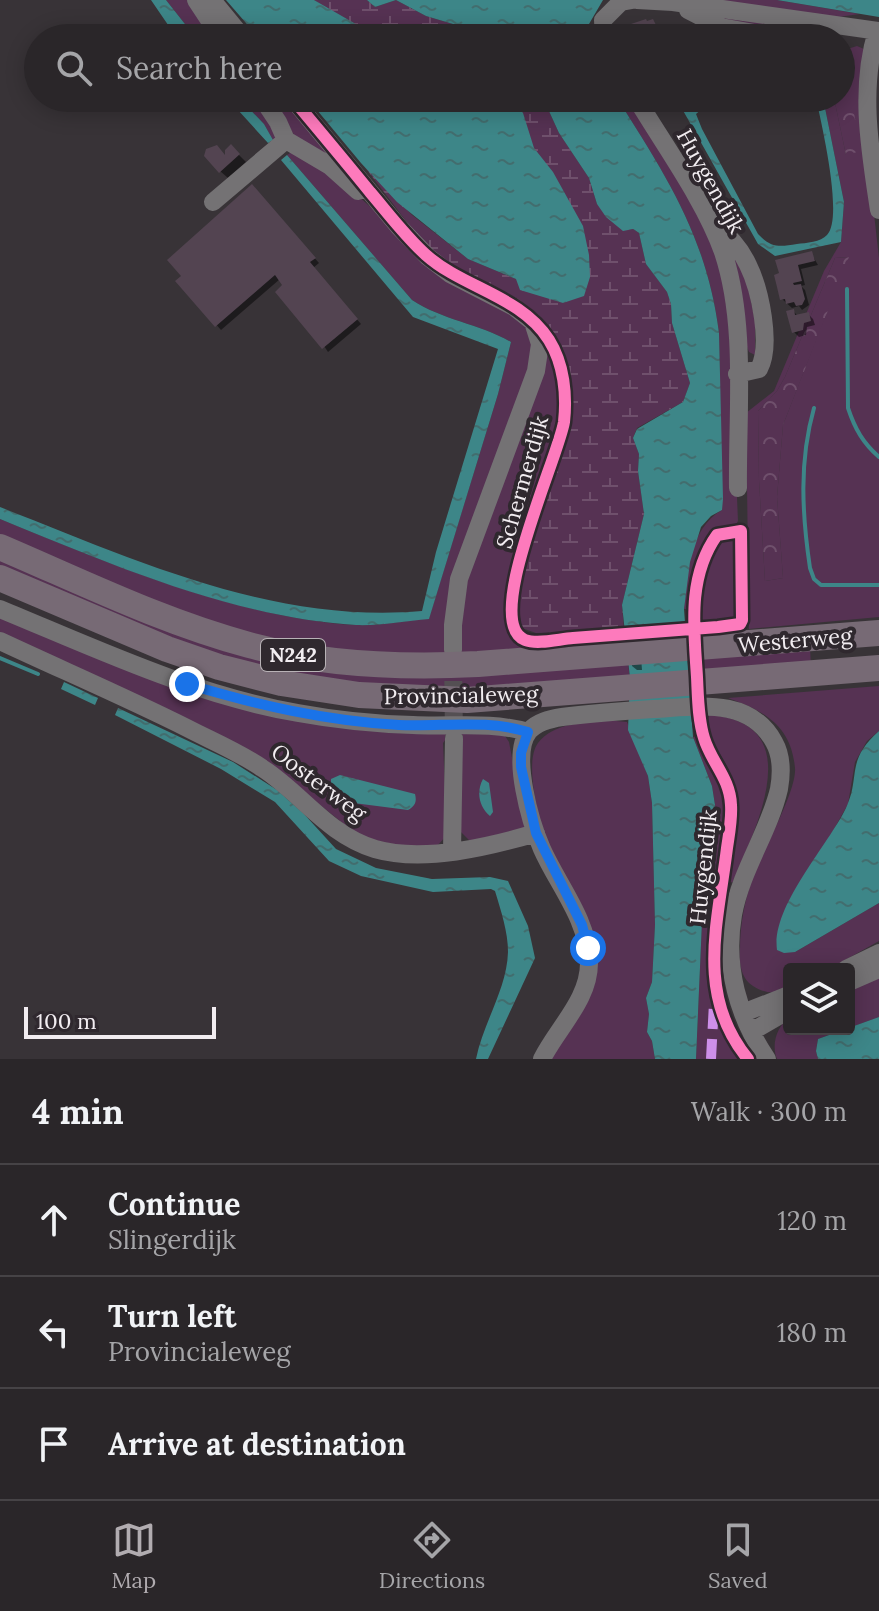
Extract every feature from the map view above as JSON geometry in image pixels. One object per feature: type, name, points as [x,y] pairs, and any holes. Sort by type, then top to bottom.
[{"type":"highway","name":"Provincialeweg","points":[[0,547],[173,621],[239,642],[339,662],[424,667],[710,646]]},
{"type":"highway","name":"Provincialeweg","points":[[0,578],[167,649],[281,683],[359,695],[431,700],[608,701]]},
{"type":"highway","name":"Westerweg","points":[[710,646],[879,633]]},
{"type":"highway","name":"Westerweg","points":[[608,701],[713,682],[879,668]]},
{"type":"street","points":[[196,0],[212,24]]},
{"type":"street","points":[[212,0],[232,24]]},
{"type":"street","points":[[603,24],[603,20],[621,2],[635,0],[673,2],[789,24]]},
{"type":"street","points":[[673,2],[715,24]]},
{"type":"street","points":[[815,9],[829,24]]},
{"type":"street","points":[[855,32],[878,31],[867,73],[871,155],[879,210]]},
{"type":"street","points":[[270,112],[286,140],[330,166],[399,227]]},
{"type":"street","name":"Schermerdijk","points":[[304,112],[399,227],[428,257],[450,274],[525,315],[533,322],[540,344],[536,371],[459,579],[453,650]]},
{"type":"street","name":"Huygendijk","points":[[644,112],[709,219],[722,251],[738,316],[738,488]]},
{"type":"street","points":[[213,202],[286,140]]},
{"type":"street","points":[[709,219],[726,233],[747,261],[756,283],[765,340],[764,359],[759,369],[737,374]]},
{"type":"street","name":"Provincialeweg","points":[[0,609],[187,684],[274,708],[396,725],[502,724],[528,732]]},
{"type":"street","name":"Oosterweg","points":[[0,641],[168,719],[263,768],[319,817],[357,842],[395,853],[452,851],[491,846],[536,833]]},
{"type":"street","name":"Huygendijk","points":[[528,732],[546,720],[608,701],[730,708],[757,721],[776,745],[781,765],[774,805],[743,877],[733,913],[731,963],[743,1013],[767,1059]]},
{"type":"street","points":[[528,732],[521,753],[521,767],[536,833],[582,925],[589,961],[583,992],[542,1059]]},
{"type":"street","points":[[452,851],[454,739]]},
{"type":"street","points":[[855,965],[879,953]]},
{"type":"street","points":[[855,979],[879,969]]},
{"type":"street","points":[[743,1013],[783,997]]},
{"type":"street","points":[[751,1032],[783,1013]]},
{"type":"green space","points":[[166,0],[192,0],[208,24],[185,24]]},
{"type":"green space","points":[[314,0],[367,0],[375,7],[396,0],[426,16],[453,24],[322,24],[320,4]]},
{"type":"green space","points":[[701,0],[777,0],[860,14],[838,17]]},
{"type":"green space","points":[[712,16],[776,24],[743,24]]},
{"type":"green space","points":[[857,46],[864,49],[861,98],[879,258],[879,617],[749,629],[746,413],[774,391],[824,271],[841,242],[844,202],[826,112],[837,112],[846,155],[845,112],[855,112]],"holes":[[[848,257],[783,425],[777,497],[783,578],[765,581],[758,411],[777,391],[785,377],[835,258]]]},
{"type":"green space","points":[[252,112],[265,112],[277,136],[273,140]]},
{"type":"green space","points":[[277,112],[302,112],[366,189],[294,135]]},
{"type":"green space","points":[[411,112],[549,112],[559,133],[589,178],[597,204],[639,233],[646,264],[667,292],[672,323],[690,383],[683,402],[637,428],[633,438],[639,454],[638,471],[644,514],[622,605],[624,630],[536,633],[522,628],[517,621],[516,595],[525,553],[564,447],[569,423],[570,393],[563,357],[558,344],[538,321],[423,243],[364,166],[412,215],[468,259],[516,279]]},
{"type":"green space","points":[[626,112],[638,112],[703,219],[728,285],[738,521],[733,527],[711,537],[694,580],[689,609],[684,609],[696,540],[711,518],[722,510],[719,333],[705,267],[695,238]]},
{"type":"green space","points":[[837,112],[854,112],[861,151],[846,155]]},
{"type":"green space","points":[[293,151],[335,175],[385,219],[500,302],[540,338],[549,352],[558,384],[558,418],[512,572],[507,603],[508,628],[518,642],[525,645],[584,641],[608,643],[541,650],[405,655],[314,647],[221,630],[0,539],[0,519],[174,586],[266,612],[356,625],[429,618],[511,342],[412,300],[287,155]]},
{"type":"green space","points":[[724,237],[743,263],[755,321],[755,355],[749,352],[745,342]]},
{"type":"green space","points":[[849,257],[783,425],[777,497],[783,578],[765,581],[758,411],[777,391],[785,377],[835,258]]},
{"type":"green space","points":[[725,538],[738,541],[739,546],[739,614],[734,621],[700,624],[706,578],[714,554]]},
{"type":"green space","points":[[0,554],[261,654],[628,663],[630,678],[426,692],[246,667],[0,570]]},
{"type":"green space","points":[[0,617],[231,705],[503,733],[509,742],[525,825],[523,829],[470,841],[459,830],[446,739],[443,743],[447,835],[437,846],[411,848],[360,837],[299,788],[0,633]]},
{"type":"green space","points":[[810,647],[811,667],[702,673],[701,656]]},
{"type":"green space","points":[[879,686],[879,731],[867,741],[855,762],[848,804],[829,838],[795,952],[879,903],[879,941],[840,963],[783,963],[783,991],[764,991],[749,983],[741,967],[740,953],[745,903],[753,876],[791,791],[795,768],[782,730],[753,708],[728,698]]},
{"type":"green space","points":[[709,715],[740,722],[759,736],[767,756],[768,780],[762,807],[733,882],[727,883],[737,804],[729,770],[709,732]]},
{"type":"green space","points":[[606,720],[627,722],[648,776],[652,803],[655,925],[652,982],[646,998],[649,1014],[647,1032],[655,1059],[549,1059],[594,979],[540,822],[532,762],[538,743],[552,731],[569,725]]},
{"type":"green space","points":[[699,736],[722,781],[728,808],[726,840],[711,928],[714,998],[729,1040],[742,1059],[696,1059],[703,899],[715,805],[712,786],[693,737]]},
{"type":"green space","points":[[879,974],[879,1017],[855,1026],[855,985]]},
{"type":"green space","points":[[783,1024],[783,1035],[829,1035],[818,1039],[818,1059],[777,1059],[776,1036]]},
{"type":"water","points":[[151,0],[166,0],[185,24],[167,24]]},
{"type":"water","points":[[226,0],[314,0],[356,24],[247,24]]},
{"type":"water","points":[[367,0],[396,0],[375,7]]},
{"type":"water","points":[[396,0],[603,0],[589,24],[453,24],[426,16]]},
{"type":"water","points":[[777,0],[879,0],[879,17]]},
{"type":"water","points":[[240,112],[252,112],[264,124],[273,140],[268,143]]},
{"type":"water","points":[[319,112],[522,112],[534,148],[553,172],[583,226],[590,277],[584,296],[563,303],[520,290],[516,279],[468,259],[397,202]]},
{"type":"water","points":[[549,112],[626,112],[668,182],[695,238],[705,267],[719,333],[722,510],[701,527],[690,562],[684,609],[693,737],[712,786],[715,805],[703,899],[696,1059],[655,1059],[647,1032],[649,1014],[646,998],[652,982],[655,925],[652,803],[648,776],[628,730],[630,678],[622,605],[644,514],[638,471],[639,454],[633,438],[637,429],[683,402],[690,383],[672,323],[667,292],[646,264],[639,233],[633,229],[623,231],[606,217],[597,204],[589,178],[559,133]]},
{"type":"water","points":[[684,112],[698,112],[696,114],[702,129],[758,234],[767,242],[780,246],[821,239],[832,225],[830,169],[819,112],[826,112],[844,202],[841,242],[775,256],[758,244]]},
{"type":"water","points":[[287,155],[412,300],[511,342],[429,619],[356,625],[265,612],[174,586],[0,519],[0,507],[154,567],[259,598],[312,608],[367,612],[422,611],[436,552],[498,349],[413,317],[281,160]]},
{"type":"water","points":[[64,682],[98,698],[95,705],[61,689]]},
{"type":"water","points":[[118,708],[233,762],[277,790],[336,849],[376,868],[432,879],[490,877],[508,881],[528,926],[535,958],[488,1059],[476,1059],[504,979],[508,952],[495,891],[433,892],[361,876],[329,861],[275,802],[221,769],[115,715]]},
{"type":"water","points":[[879,731],[879,903],[795,952],[777,950],[777,933],[791,896],[846,808],[858,760],[868,742]]},
{"type":"water","points":[[340,775],[415,794],[415,804],[408,810],[346,802],[331,786],[331,779]]},
{"type":"water","points":[[483,779],[489,783],[493,812],[490,816],[480,799]]},
{"type":"water","points":[[879,1017],[879,1059],[818,1059],[818,1039],[829,1035],[855,1035],[855,1026]]},
{"type":"building","points":[[653,19],[656,24],[631,24]]},
{"type":"building","points":[[231,144],[240,154],[219,173],[204,156],[206,149],[217,145],[225,155]]},
{"type":"building","points":[[252,184],[316,258],[310,262],[358,319],[322,349],[275,292],[282,285],[275,275],[215,327],[175,281],[181,276],[167,260]]},
{"type":"building","points":[[812,251],[815,261],[798,265],[802,281],[793,283],[801,284],[805,299],[802,305],[796,306],[794,302],[786,304],[785,299],[780,300],[774,275],[779,273],[775,260]]},
{"type":"building","points":[[794,309],[795,315],[809,312],[811,321],[804,323],[803,330],[792,333],[786,311]]},
{"type":"waterway","points":[[847,289],[848,408],[860,435],[879,457]]},
{"type":"waterway","points":[[814,408],[806,448],[803,488],[807,548],[814,579],[821,585],[879,585]]},
{"type":"waterway","points":[[0,658],[38,674]]},
{"type":"tunnel","points":[[453,654],[454,739]]},
{"type":"marked path","points":[[711,1059],[714,1003]]},
{"type":"cycle path","points":[[304,112],[418,248],[457,276],[523,313],[537,325],[554,349],[563,380],[564,422],[517,573],[512,604],[514,627],[525,640],[542,642],[694,629]]},
{"type":"cycle path","points":[[741,531],[742,620],[740,624],[694,629],[697,586],[707,551],[717,535],[741,531]]},
{"type":"cycle path","points":[[694,629],[702,731],[724,778],[731,805],[716,930],[716,984],[721,1009],[732,1035],[748,1059]]},
{"type":"route","points":[[187,684],[274,708],[330,718],[396,725],[502,724],[528,732],[521,753],[521,767],[536,833],[582,925],[588,948]]}]
